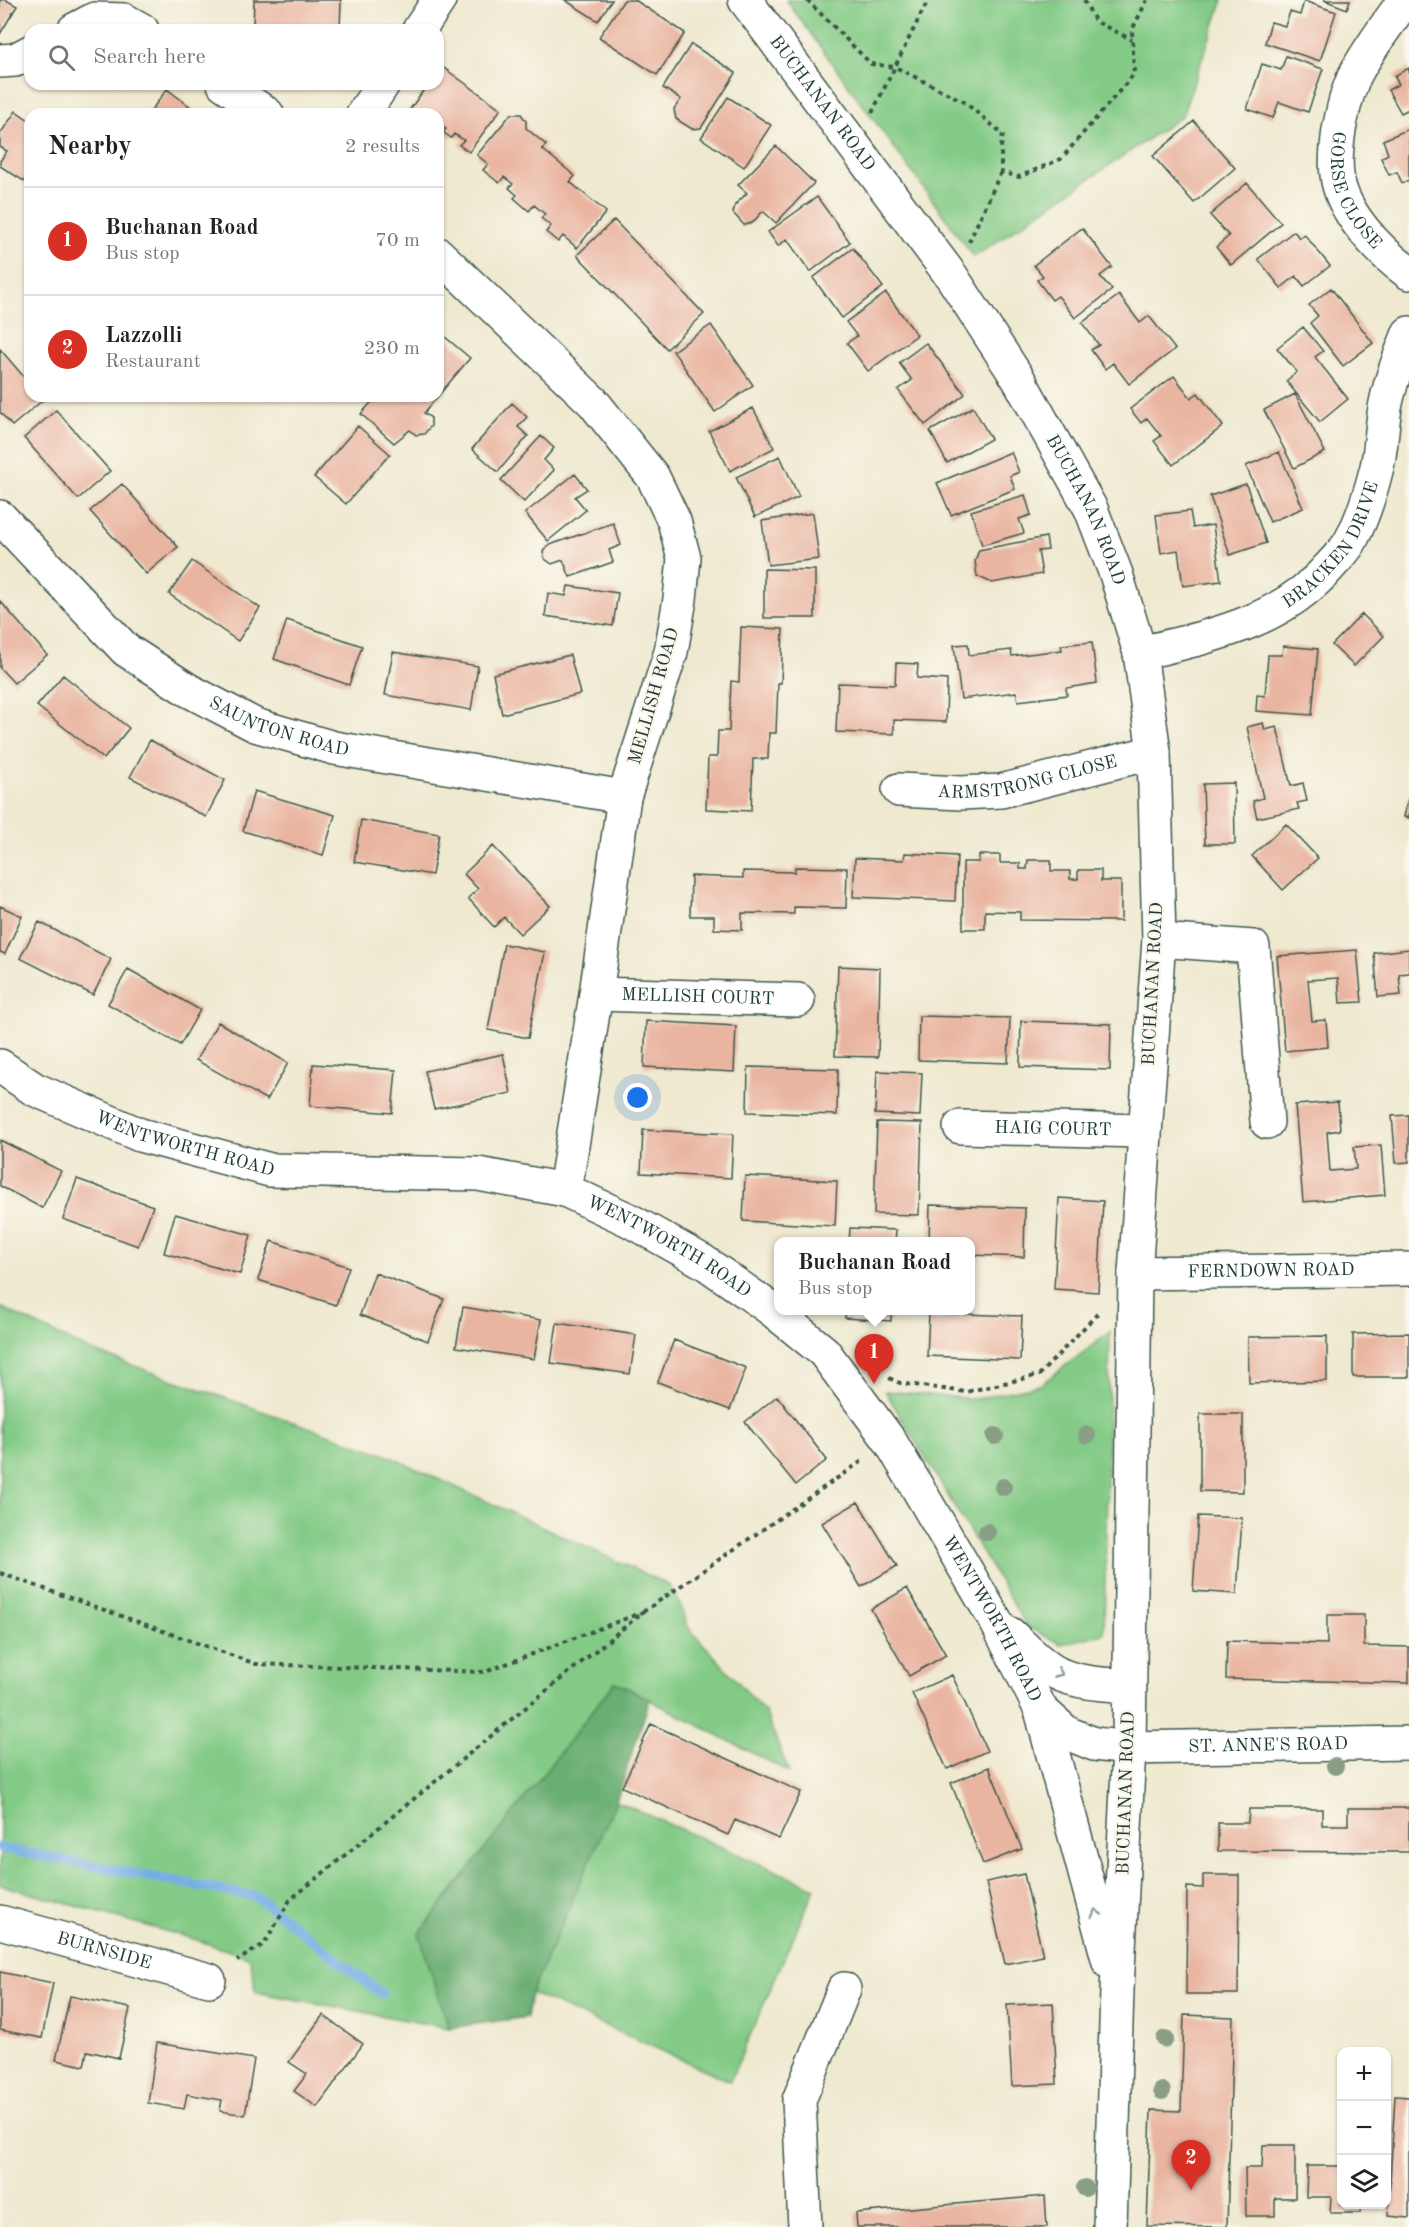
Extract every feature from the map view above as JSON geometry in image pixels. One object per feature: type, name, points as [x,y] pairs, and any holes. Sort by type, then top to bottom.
[{"type":"street","points":[[423,24],[439,0]]},
{"type":"street","name":"BUCHANAN ROAD","points":[[745,0],[952,277],[1020,381],[1091,509],[1116,574],[1140,652],[1154,752],[1159,940],[1136,1273],[1129,1748],[1117,1990],[1110,2227]]},
{"type":"street","name":"GORSE CLOSE","points":[[1405,0],[1380,34],[1356,74],[1343,105],[1338,139],[1337,177],[1350,212],[1368,236],[1395,263],[1409,273]]},
{"type":"street","points":[[84,24],[95,18],[124,20],[131,24]]},
{"type":"street","points":[[0,61],[15,60],[24,55]]},
{"type":"street","points":[[233,90],[258,108]]},
{"type":"street","points":[[367,108],[379,90]]},
{"type":"street","name":"MELLISH ROAD","points":[[444,260],[593,402],[653,477],[674,522],[684,558],[671,652],[624,797],[565,1190]]},
{"type":"street","name":"BRACKEN DRIVE","points":[[1140,652],[1250,624],[1288,603],[1315,583],[1337,558],[1350,542],[1367,504],[1377,468],[1386,403],[1409,333]]},
{"type":"street","name":"SAUNTON ROAD","points":[[0,518],[126,650],[188,690],[255,725],[334,748],[624,797]]},
{"type":"street","name":"ARMSTRONG CLOSE","points":[[899,790],[961,793],[1001,791],[1154,752]]},
{"type":"street","points":[[1159,940],[1253,947],[1267,1122]]},
{"type":"street","name":"MELLISH COURT","points":[[596,994],[798,1000]]},
{"type":"street","name":"WENTWORTH ROAD","points":[[0,1066],[34,1089],[140,1135],[270,1170],[478,1174],[565,1190],[629,1220],[704,1262],[774,1311]]},
{"type":"street","name":"HAIG COURT","points":[[960,1127],[1145,1131]]},
{"type":"street","name":"FERNDOWN ROAD","points":[[1136,1273],[1409,1269]]},
{"type":"street","name":"WENTWORTH ROAD","points":[[778,1315],[824,1352],[890,1441],[997,1623],[1041,1710],[1067,1733],[1094,1744],[1129,1748]]},
{"type":"street","points":[[997,1623],[1051,1670],[1102,1685],[1129,1685]]},
{"type":"street","points":[[1041,1710],[1117,1990]]},
{"type":"street","name":"ST. ANNE'S ROAD","points":[[1129,1748],[1409,1743]]},
{"type":"street","name":"BURNSIDE","points":[[0,1922],[209,1980]]},
{"type":"street","points":[[805,2227],[799,2100],[844,1989]]},
{"type":"path","points":[[807,0],[871,64],[895,67],[963,100],[1003,134],[1001,172],[952,277]]},
{"type":"path","points":[[854,148],[928,0]]},
{"type":"path","points":[[1084,0],[1095,21],[1132,40]]},
{"type":"path","points":[[1001,172],[1019,177],[1061,159],[1134,74],[1132,30],[1147,0]]},
{"type":"path","points":[[878,1374],[900,1383],[966,1392],[1039,1375],[1136,1273]]},
{"type":"path","points":[[264,1944],[290,1900],[643,1612],[890,1441]]},
{"type":"path","points":[[0,1573],[256,1664],[485,1672],[643,1612]]},
{"type":"green space","points":[[786,0],[1223,0],[1182,116],[974,257]]},
{"type":"green space","points":[[0,1307],[89,1350],[384,1454],[669,1585],[683,1610],[687,1626],[765,1712],[789,1772],[615,1682],[419,1934],[449,2028],[256,1992],[250,1958],[194,1939],[0,1885]]},
{"type":"green space","points":[[1110,1332],[1104,1634],[1061,1644],[1027,1627],[885,1391],[975,1399],[1040,1385]]},
{"type":"green space","points":[[615,1682],[650,1699],[616,1801],[531,1993],[527,2017],[449,2028],[419,1934]]},
{"type":"green space","points":[[616,1801],[815,1888],[730,2081],[531,1993]]},
{"type":"building","points":[[0,0],[6,0],[17,6],[0,34]]},
{"type":"building","points":[[254,0],[341,0],[340,24],[253,24]]},
{"type":"building","points":[[565,0],[612,0],[598,21]]},
{"type":"building","points":[[624,0],[635,0],[685,33],[657,75],[599,37]]},
{"type":"building","points":[[1324,0],[1350,0],[1347,9]]},
{"type":"building","points":[[1304,1],[1336,12],[1320,61],[1265,43],[1271,22],[1285,26],[1290,12],[1300,15]]},
{"type":"building","points":[[691,44],[736,73],[701,128],[692,129],[676,119],[674,109],[681,99],[663,88]]},
{"type":"building","points":[[1286,56],[1323,69],[1308,112],[1279,102],[1273,118],[1247,109],[1262,64],[1281,70]]},
{"type":"building","points":[[444,68],[501,109],[469,152],[459,145],[464,140],[454,134],[451,138],[444,133],[446,129],[444,128],[444,108],[411,108],[424,90],[444,90]]},
{"type":"building","points":[[1409,68],[1409,109],[1401,113],[1388,90],[1399,84],[1394,76]]},
{"type":"building","points":[[168,90],[192,108],[153,108]]},
{"type":"building","points":[[728,97],[771,125],[744,167],[701,138]]},
{"type":"building","points":[[16,111],[24,117],[24,181],[0,166],[0,161],[7,151],[0,147],[0,134]]},
{"type":"building","points":[[511,114],[521,114],[526,121],[526,128],[546,145],[542,149],[575,176],[570,182],[606,212],[577,248],[563,236],[558,242],[546,232],[551,226],[541,218],[545,214],[534,205],[529,211],[514,198],[517,195],[509,188],[513,184],[504,177],[499,183],[483,170],[488,164],[477,155]]},
{"type":"building","points":[[1194,121],[1235,168],[1194,203],[1153,156]]},
{"type":"building","points":[[1409,129],[1409,180],[1402,183],[1397,172],[1389,175],[1381,158],[1388,154],[1383,140]]},
{"type":"building","points":[[776,146],[814,183],[776,223],[763,211],[752,223],[744,225],[733,213],[735,205],[747,193],[738,185]]},
{"type":"building","points":[[1247,183],[1281,223],[1231,265],[1216,247],[1229,236],[1210,215]]},
{"type":"building","points":[[817,197],[850,242],[810,272],[787,239],[778,246],[768,232]]},
{"type":"building","points":[[614,220],[704,314],[667,349],[577,255]]},
{"type":"building","points":[[1082,228],[1112,267],[1100,276],[1112,290],[1075,318],[1058,296],[1052,300],[1037,280],[1043,276],[1034,265]]},
{"type":"building","points":[[1294,231],[1299,238],[1304,234],[1330,266],[1304,286],[1296,276],[1281,288],[1258,259]]},
{"type":"building","points":[[853,248],[883,287],[842,318],[813,278]]},
{"type":"building","points":[[1331,288],[1373,343],[1343,366],[1310,323],[1318,316],[1309,305]]},
{"type":"building","points":[[886,293],[917,335],[868,371],[847,343],[857,336],[846,322]]},
{"type":"building","points":[[1119,295],[1140,323],[1149,316],[1175,349],[1129,384],[1113,363],[1105,369],[1091,350],[1099,345],[1082,323]]},
{"type":"building","points":[[711,325],[753,385],[715,412],[673,351]]},
{"type":"building","points":[[1303,327],[1323,351],[1315,357],[1348,399],[1320,422],[1286,381],[1297,372],[1277,348]]},
{"type":"building","points":[[444,336],[470,358],[444,389]]},
{"type":"building","points":[[926,343],[965,394],[925,425],[898,390],[912,380],[899,363]]},
{"type":"building","points":[[0,349],[24,377],[24,402],[41,402],[12,426],[0,412]]},
{"type":"building","points":[[1174,376],[1191,398],[1198,393],[1223,426],[1173,465],[1154,441],[1161,436],[1147,418],[1141,423],[1130,409]]},
{"type":"building","points":[[1295,394],[1325,452],[1294,468],[1264,410]]},
{"type":"building","points":[[372,402],[433,402],[424,413],[431,418],[431,426],[424,434],[416,435],[410,430],[394,443],[361,414]]},
{"type":"building","points":[[512,403],[527,417],[518,427],[528,436],[498,472],[472,449]]},
{"type":"building","points":[[973,407],[991,439],[947,463],[930,431]]},
{"type":"building","points":[[753,408],[774,448],[730,471],[709,431]]},
{"type":"building","points":[[56,410],[110,471],[78,499],[24,438]]},
{"type":"building","points":[[358,426],[390,454],[346,504],[314,477]]},
{"type":"building","points":[[541,436],[554,448],[544,460],[554,470],[524,502],[501,480]]},
{"type":"building","points":[[1011,452],[1019,472],[1010,476],[1015,489],[951,515],[937,483]]},
{"type":"building","points":[[1279,452],[1303,508],[1270,522],[1246,466]]},
{"type":"building","points":[[780,456],[799,497],[755,517],[736,477]]},
{"type":"building","points":[[575,474],[587,489],[575,497],[586,510],[548,541],[525,513]]},
{"type":"building","points":[[122,484],[178,547],[146,574],[90,511]]},
{"type":"building","points":[[1246,484],[1266,543],[1230,555],[1210,496]]},
{"type":"building","points":[[1025,495],[1031,515],[1019,519],[1024,533],[982,545],[971,511]]},
{"type":"building","points":[[1190,511],[1193,528],[1213,525],[1221,581],[1183,586],[1178,550],[1161,553],[1156,515]]},
{"type":"building","points":[[813,513],[819,559],[768,565],[762,521]]},
{"type":"building","points":[[613,523],[621,545],[609,550],[613,562],[570,577],[563,560],[552,564],[545,559],[543,552],[547,546]]},
{"type":"building","points":[[1046,537],[1048,550],[1038,551],[1042,574],[992,583],[977,576],[975,561],[979,550]]},
{"type":"building","points":[[192,561],[260,608],[238,641],[169,594]]},
{"type":"building","points":[[764,569],[815,570],[815,618],[764,618]]},
{"type":"building","points":[[568,586],[618,593],[613,626],[545,616],[548,593],[566,596]]},
{"type":"building","points":[[0,601],[47,655],[14,683],[0,668]]},
{"type":"building","points":[[1362,614],[1384,636],[1354,666],[1332,645]]},
{"type":"building","points":[[287,620],[362,646],[349,685],[274,659]]},
{"type":"building","points":[[741,627],[783,629],[776,733],[769,733],[768,759],[753,759],[751,811],[706,809],[708,757],[717,757],[718,731],[729,731],[731,681],[739,682]]},
{"type":"building","points":[[1092,642],[1097,683],[1066,688],[1067,695],[1018,701],[1016,692],[961,699],[954,645],[968,644],[969,655],[1011,650],[1012,656],[1062,650],[1061,645]]},
{"type":"building","points":[[1283,646],[1318,649],[1312,715],[1256,711],[1257,695],[1265,696],[1268,655],[1282,655]]},
{"type":"building","points":[[393,652],[478,666],[471,710],[385,695]]},
{"type":"building","points":[[570,655],[580,694],[502,714],[493,674]]},
{"type":"building","points":[[896,663],[918,664],[917,678],[947,680],[946,722],[894,720],[894,734],[836,732],[838,683],[895,685]]},
{"type":"building","points":[[63,675],[129,728],[104,759],[37,706]]},
{"type":"building","points":[[1263,723],[1265,730],[1277,727],[1291,786],[1303,783],[1307,801],[1297,803],[1299,809],[1257,818],[1253,801],[1263,798],[1247,727]]},
{"type":"building","points":[[150,740],[225,780],[206,817],[130,777]]},
{"type":"building","points":[[1234,783],[1235,844],[1205,844],[1203,784]]},
{"type":"building","points":[[254,791],[335,815],[323,855],[243,831]]},
{"type":"building","points":[[1409,798],[1409,818],[1404,817]]},
{"type":"building","points":[[361,820],[439,834],[432,875],[354,862]]},
{"type":"building","points":[[1286,824],[1318,858],[1283,890],[1252,856]]},
{"type":"building","points":[[493,846],[550,906],[520,934],[504,917],[494,927],[468,898],[478,889],[464,874]]},
{"type":"building","points":[[905,853],[957,856],[955,901],[853,897],[855,858],[904,860]]},
{"type":"building","points":[[979,855],[1000,855],[1000,863],[1020,863],[1020,869],[1027,869],[1028,860],[1051,860],[1051,871],[1070,871],[1070,879],[1078,879],[1078,870],[1101,870],[1101,881],[1121,881],[1121,921],[1020,920],[1020,912],[985,911],[985,929],[963,929],[963,862],[979,862]]},
{"type":"building","points":[[795,867],[847,868],[846,908],[794,907],[794,914],[742,913],[742,930],[714,929],[714,916],[690,916],[691,876],[743,878],[743,871],[795,872]]},
{"type":"building","points":[[0,906],[22,916],[5,954],[0,952]]},
{"type":"building","points":[[39,922],[111,959],[93,995],[20,958]]},
{"type":"building","points":[[504,944],[545,952],[528,1038],[488,1030]]},
{"type":"building","points":[[1409,949],[1409,973],[1399,974],[1401,995],[1378,997],[1374,953]]},
{"type":"building","points":[[1357,950],[1362,1002],[1340,1003],[1338,978],[1308,980],[1312,1021],[1326,1020],[1328,1047],[1285,1051],[1277,956]]},
{"type":"building","points":[[838,966],[880,968],[878,1057],[835,1056]]},
{"type":"building","points":[[128,969],[200,1010],[180,1045],[108,1004]]},
{"type":"building","points":[[919,1016],[1010,1018],[1008,1063],[918,1060]]},
{"type":"building","points":[[646,1021],[736,1026],[734,1072],[644,1067]]},
{"type":"building","points":[[1021,1021],[1111,1024],[1110,1070],[1020,1067]]},
{"type":"building","points":[[218,1022],[288,1063],[267,1100],[196,1060]]},
{"type":"building","points":[[503,1054],[511,1093],[434,1109],[425,1071]]},
{"type":"building","points":[[313,1064],[396,1070],[392,1113],[310,1106]]},
{"type":"building","points":[[748,1067],[838,1069],[837,1115],[747,1112]]},
{"type":"building","points":[[877,1071],[922,1073],[920,1116],[875,1114]]},
{"type":"building","points":[[1338,1102],[1340,1130],[1327,1132],[1330,1171],[1356,1169],[1354,1147],[1381,1145],[1385,1195],[1303,1202],[1295,1105]]},
{"type":"building","points":[[1409,1115],[1409,1162],[1396,1163],[1392,1116]]},
{"type":"building","points":[[877,1122],[922,1123],[919,1215],[874,1214]]},
{"type":"building","points":[[643,1130],[733,1134],[731,1178],[641,1173]]},
{"type":"building","points":[[0,1140],[61,1171],[42,1208],[0,1186]]},
{"type":"building","points":[[745,1176],[837,1181],[835,1226],[743,1221]]},
{"type":"building","points":[[77,1179],[153,1206],[138,1246],[63,1219]]},
{"type":"building","points":[[1059,1198],[1103,1201],[1098,1292],[1054,1289]]},
{"type":"building","points":[[930,1205],[1025,1208],[1024,1257],[975,1255],[975,1237],[929,1237]]},
{"type":"building","points":[[175,1214],[251,1235],[240,1274],[164,1253]]},
{"type":"building","points":[[850,1228],[896,1230],[895,1237],[849,1237]]},
{"type":"building","points":[[271,1241],[349,1267],[336,1305],[258,1280]]},
{"type":"building","points":[[375,1273],[444,1299],[428,1341],[360,1315]]},
{"type":"building","points":[[463,1307],[541,1320],[534,1359],[456,1347]]},
{"type":"building","points":[[845,1315],[891,1315],[891,1321],[845,1318]]},
{"type":"building","points":[[929,1315],[1022,1316],[1020,1360],[927,1356]]},
{"type":"building","points":[[557,1323],[636,1335],[630,1374],[551,1363]]},
{"type":"building","points":[[1409,1333],[1409,1377],[1353,1377],[1353,1334]]},
{"type":"building","points":[[1327,1336],[1327,1381],[1249,1383],[1248,1337]]},
{"type":"building","points":[[674,1340],[746,1368],[730,1410],[658,1382]]},
{"type":"building","points":[[777,1396],[827,1460],[796,1485],[745,1422]]},
{"type":"building","points":[[1200,1414],[1243,1414],[1243,1492],[1200,1491]]},
{"type":"building","points":[[858,1502],[897,1566],[861,1587],[822,1523]]},
{"type":"building","points":[[1198,1516],[1242,1518],[1237,1594],[1193,1591]]},
{"type":"building","points":[[907,1588],[946,1655],[909,1676],[871,1609]]},
{"type":"building","points":[[1327,1615],[1364,1615],[1364,1646],[1409,1647],[1409,1683],[1226,1679],[1227,1641],[1327,1644]]},
{"type":"building","points":[[952,1675],[987,1751],[947,1769],[912,1693]]},
{"type":"building","points":[[651,1724],[801,1792],[779,1839],[735,1820],[728,1835],[622,1787]]},
{"type":"building","points":[[989,1767],[1022,1849],[983,1864],[951,1783]]},
{"type":"building","points":[[1348,1808],[1409,1808],[1409,1852],[1218,1851],[1218,1823],[1248,1823],[1249,1809],[1322,1809],[1322,1825],[1348,1825]]},
{"type":"building","points":[[1024,1874],[1043,1956],[1005,1964],[986,1882]]},
{"type":"building","points":[[1203,1875],[1239,1875],[1238,1994],[1186,1994],[1187,1887],[1203,1888]]},
{"type":"building","points":[[0,1972],[53,1983],[42,2038],[0,2030]]},
{"type":"building","points":[[70,1996],[130,2008],[119,2058],[87,2051],[84,2066],[56,2060]]},
{"type":"building","points":[[1053,2003],[1057,2084],[1012,2086],[1007,2005]]},
{"type":"building","points":[[323,2015],[363,2044],[317,2107],[294,2091],[307,2074],[289,2062]]},
{"type":"building","points":[[1184,2015],[1233,2017],[1227,2227],[1147,2226],[1151,2110],[1181,2111]]},
{"type":"building","points":[[157,2043],[254,2059],[245,2115],[220,2111],[222,2100],[187,2094],[184,2109],[148,2103]]},
{"type":"building","points":[[1395,2096],[1409,2097],[1409,2218],[1388,2216],[1388,2209],[1391,2209]]},
{"type":"building","points":[[1263,2145],[1295,2145],[1295,2198],[1275,2198],[1275,2216],[1246,2216],[1245,2168],[1262,2168]]},
{"type":"building","points":[[1307,2166],[1337,2166],[1337,2209],[1360,2209],[1360,2213],[1330,2213],[1331,2197],[1306,2197]]},
{"type":"building","points":[[1045,2196],[1047,2227],[857,2227],[856,2213]]},
{"type":"waterway","points":[[0,1848],[257,1897],[382,1994]]},
{"type":"place","name":"Buchanan Road","points":[[874,1384]]},
{"type":"place","name":"Lazzolli","points":[[1191,2190]]}]
